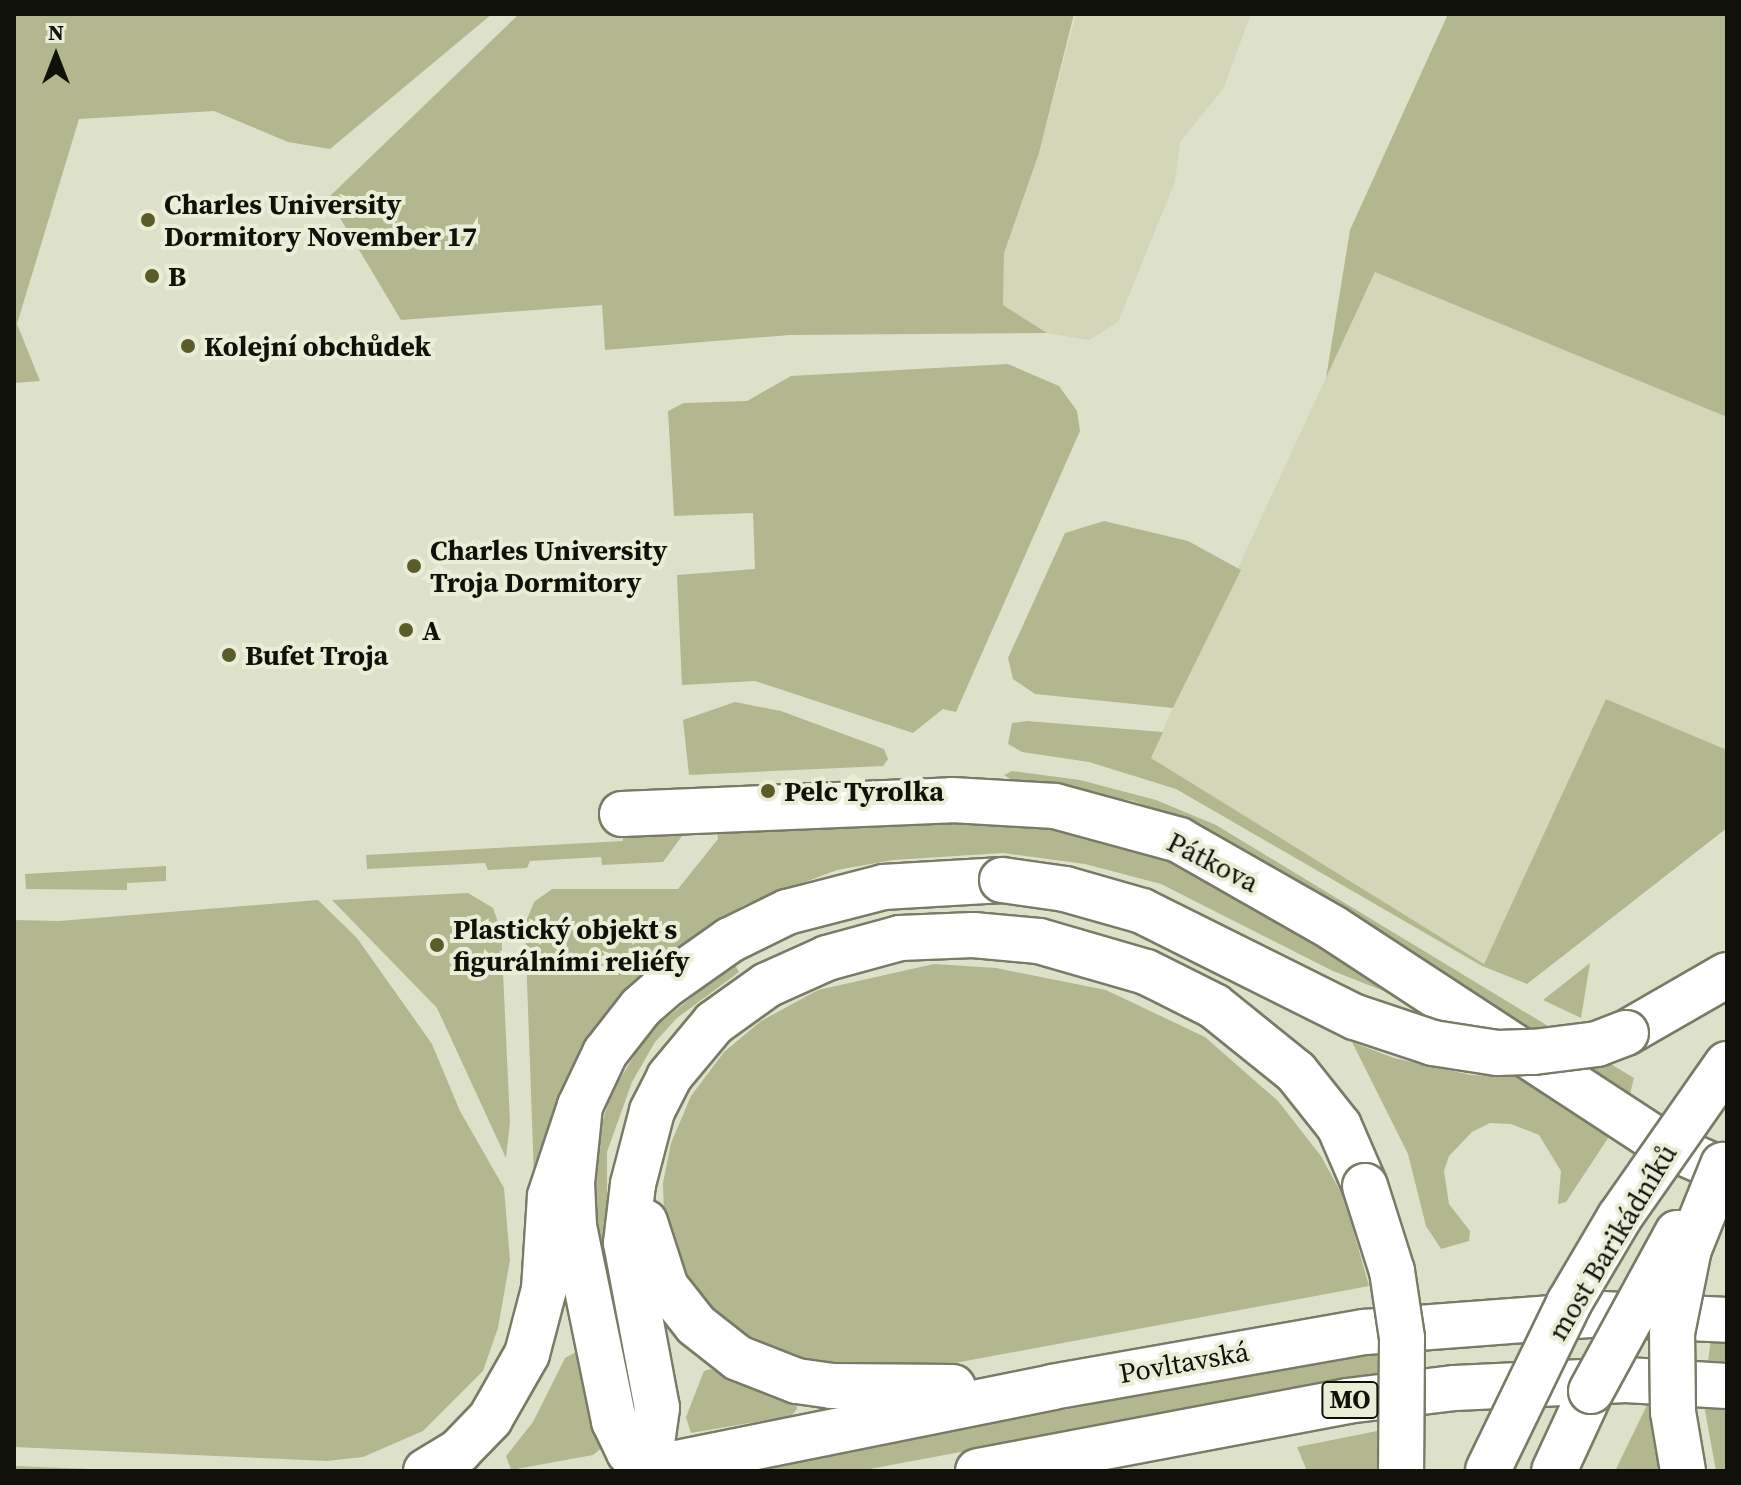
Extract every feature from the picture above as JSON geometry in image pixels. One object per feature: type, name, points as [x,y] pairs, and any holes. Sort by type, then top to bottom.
[{"type":"main road","name":"Pátkova","points":[[622,814],[952,800],[1055,806],[1179,840],[1333,928],[1663,1144],[1726,1165]]},
{"type":"main road","points":[[426,1471],[459,1451],[490,1419],[527,1354],[544,1289],[550,1196],[560,1155],[605,1053],[641,1007],[730,940],[787,912],[855,892],[929,881],[1002,880],[1065,889],[1142,911],[1355,1017],[1467,1050],[1534,1052],[1597,1044],[1649,1022],[1727,975]]},
{"type":"main road","points":[[580,1106],[572,1183],[580,1269],[614,1421],[629,1452],[644,1470],[656,1440],[657,1408],[626,1243],[641,1142],[669,1077],[689,1048],[767,985],[827,958],[876,943],[937,935],[998,936],[1105,957],[1179,987],[1254,1034],[1319,1098],[1339,1126],[1365,1186],[1392,1271],[1404,1366],[1401,1471]]},
{"type":"main road","name":"most Barikádníků","points":[[1487,1471],[1569,1303],[1619,1218],[1727,1064]]},
{"type":"main road","points":[[641,1142],[642,1202],[654,1263],[680,1306],[714,1343],[738,1358],[797,1381],[831,1386],[1052,1387]]},
{"type":"main road","name":"most Barikádníků","points":[[1554,1471],[1623,1330],[1726,1165]]},
{"type":"main road","points":[[1683,1471],[1673,1412],[1672,1333],[1689,1249],[1726,1165]]},
{"type":"main road","name":"Povltavská","points":[[644,1470],[1252,1349],[1448,1322],[1602,1314],[1727,1320]]},
{"type":"main road","name":"MO","points":[[978,1471],[1300,1409],[1455,1388],[1626,1380],[1727,1386]]},
{"type":"shaded area","points":[[14,14],[492,14],[330,149],[288,142],[214,111],[79,119],[17,324],[40,381],[14,383]]},
{"type":"shaded area","points":[[519,14],[1074,14],[1039,153],[1004,253],[1003,305],[1047,333],[790,335],[605,350],[602,305],[401,320],[328,198]]},
{"type":"shaded area","points":[[1076,14],[1251,14],[1223,89],[1180,142],[1175,182],[1118,322],[1089,340],[1047,333],[1003,305],[1004,253],[1039,153]]},
{"type":"shaded area","points":[[1448,14],[1727,14],[1727,417],[1375,272],[1326,378],[1350,230]]},
{"type":"shaded area","points":[[1375,272],[1727,417],[1727,750],[1606,699],[1484,964],[1150,758]]},
{"type":"shaded area","points":[[1008,364],[1059,386],[1077,411],[1080,431],[956,712],[943,709],[913,733],[755,681],[682,685],[677,575],[755,569],[753,513],[674,516],[668,411],[684,403],[747,401],[791,376]]},
{"type":"shaded area","points":[[1104,521],[1188,541],[1241,570],[1173,708],[1035,694],[1013,679],[1008,658],[1065,533]]},
{"type":"shaded area","points":[[1606,699],[1727,750],[1727,828],[1527,984],[1482,966],[1176,789],[1089,762],[1022,752],[1008,744],[1012,723],[1027,721],[1163,732],[1151,758],[1484,964]]},
{"type":"shaded area","points":[[735,702],[781,711],[884,749],[888,759],[883,766],[689,775],[683,720]]},
{"type":"shaded area","points":[[1012,771],[1080,780],[1156,800],[1216,825],[1634,1078],[1630,1094],[1200,827],[1133,801],[1015,782],[1004,775]]},
{"type":"shaded area","points":[[992,820],[1091,834],[1172,862],[1262,909],[1399,997],[1333,971],[1161,884],[1085,864],[1003,853],[893,860],[837,870],[744,905],[704,930],[606,1013],[564,1083],[535,1207],[525,924],[534,902],[552,889],[678,889],[718,839],[717,831]]},
{"type":"shaded area","points":[[685,832],[663,862],[602,865],[601,857],[530,861],[527,868],[488,870],[485,863],[367,869],[366,855],[623,841],[623,835]]},
{"type":"shaded area","points":[[166,866],[166,881],[127,883],[127,890],[26,889],[25,874]]},
{"type":"shaded area","points":[[468,893],[493,908],[501,930],[510,1122],[506,1158],[437,1008],[332,900]]},
{"type":"shaded area","points":[[318,900],[357,938],[432,1044],[460,1111],[504,1188],[510,1260],[498,1328],[483,1371],[423,1431],[363,1457],[327,1461],[14,1447],[14,920],[59,921]]},
{"type":"shaded area","points":[[734,963],[739,972],[677,1018],[655,1042],[632,1082],[607,1152],[607,1231],[644,1426],[637,1432],[590,1199],[599,1131],[612,1092],[648,1033]]},
{"type":"shaded area","points":[[1590,963],[1581,1018],[1543,1000]]},
{"type":"shaded area","points":[[934,964],[996,968],[1106,990],[1205,1037],[1278,1101],[1321,1156],[1344,1198],[1369,1286],[955,1363],[894,1369],[831,1369],[778,1358],[730,1331],[676,1265],[664,1216],[663,1183],[671,1143],[691,1096],[724,1052],[761,1021],[818,990]]},
{"type":"shaded area","points":[[1352,1042],[1394,1058],[1471,1075],[1527,1077],[1612,1132],[1566,1202],[1558,1204],[1561,1171],[1539,1135],[1511,1124],[1490,1123],[1472,1132],[1449,1156],[1444,1171],[1449,1204],[1470,1231],[1469,1241],[1441,1249],[1426,1226],[1408,1154]]},
{"type":"shaded area","points":[[1711,1339],[1727,1341],[1727,1361],[1708,1361]]},
{"type":"shaded area","points":[[1377,1349],[1379,1374],[859,1471],[749,1471]]},
{"type":"shaded area","points":[[578,1351],[603,1447],[593,1455],[511,1470],[506,1456],[533,1422],[565,1358]]},
{"type":"shaded area","points":[[710,1369],[796,1402],[797,1409],[791,1416],[691,1433],[686,1417],[704,1371]]},
{"type":"shaded area","points":[[1648,1403],[1660,1471],[1615,1471]]},
{"type":"shaded area","points":[[1704,1405],[1727,1408],[1727,1471],[1716,1471]]},
{"type":"shaded area","points":[[1382,1430],[1377,1471],[1307,1471],[1297,1447]]},
{"type":"shaded area","points":[[14,1466],[143,1471],[14,1471]]},
{"type":"place","name":"Charles University Dormitory November 17","points":[[148,220]]},
{"type":"place","name":"B","points":[[152,276]]},
{"type":"place","name":"Kolejní obchůdek","points":[[188,346]]},
{"type":"place","name":"Charles University Troja Dormitory","points":[[414,566]]},
{"type":"place","name":"A","points":[[406,630]]},
{"type":"place","name":"Bufet Troja","points":[[229,655]]},
{"type":"place","name":"Pelc Tyrolka","points":[[768,791]]},
{"type":"place","name":"Plastický objekt s figurálními reliéfy","points":[[437,945]]}]
